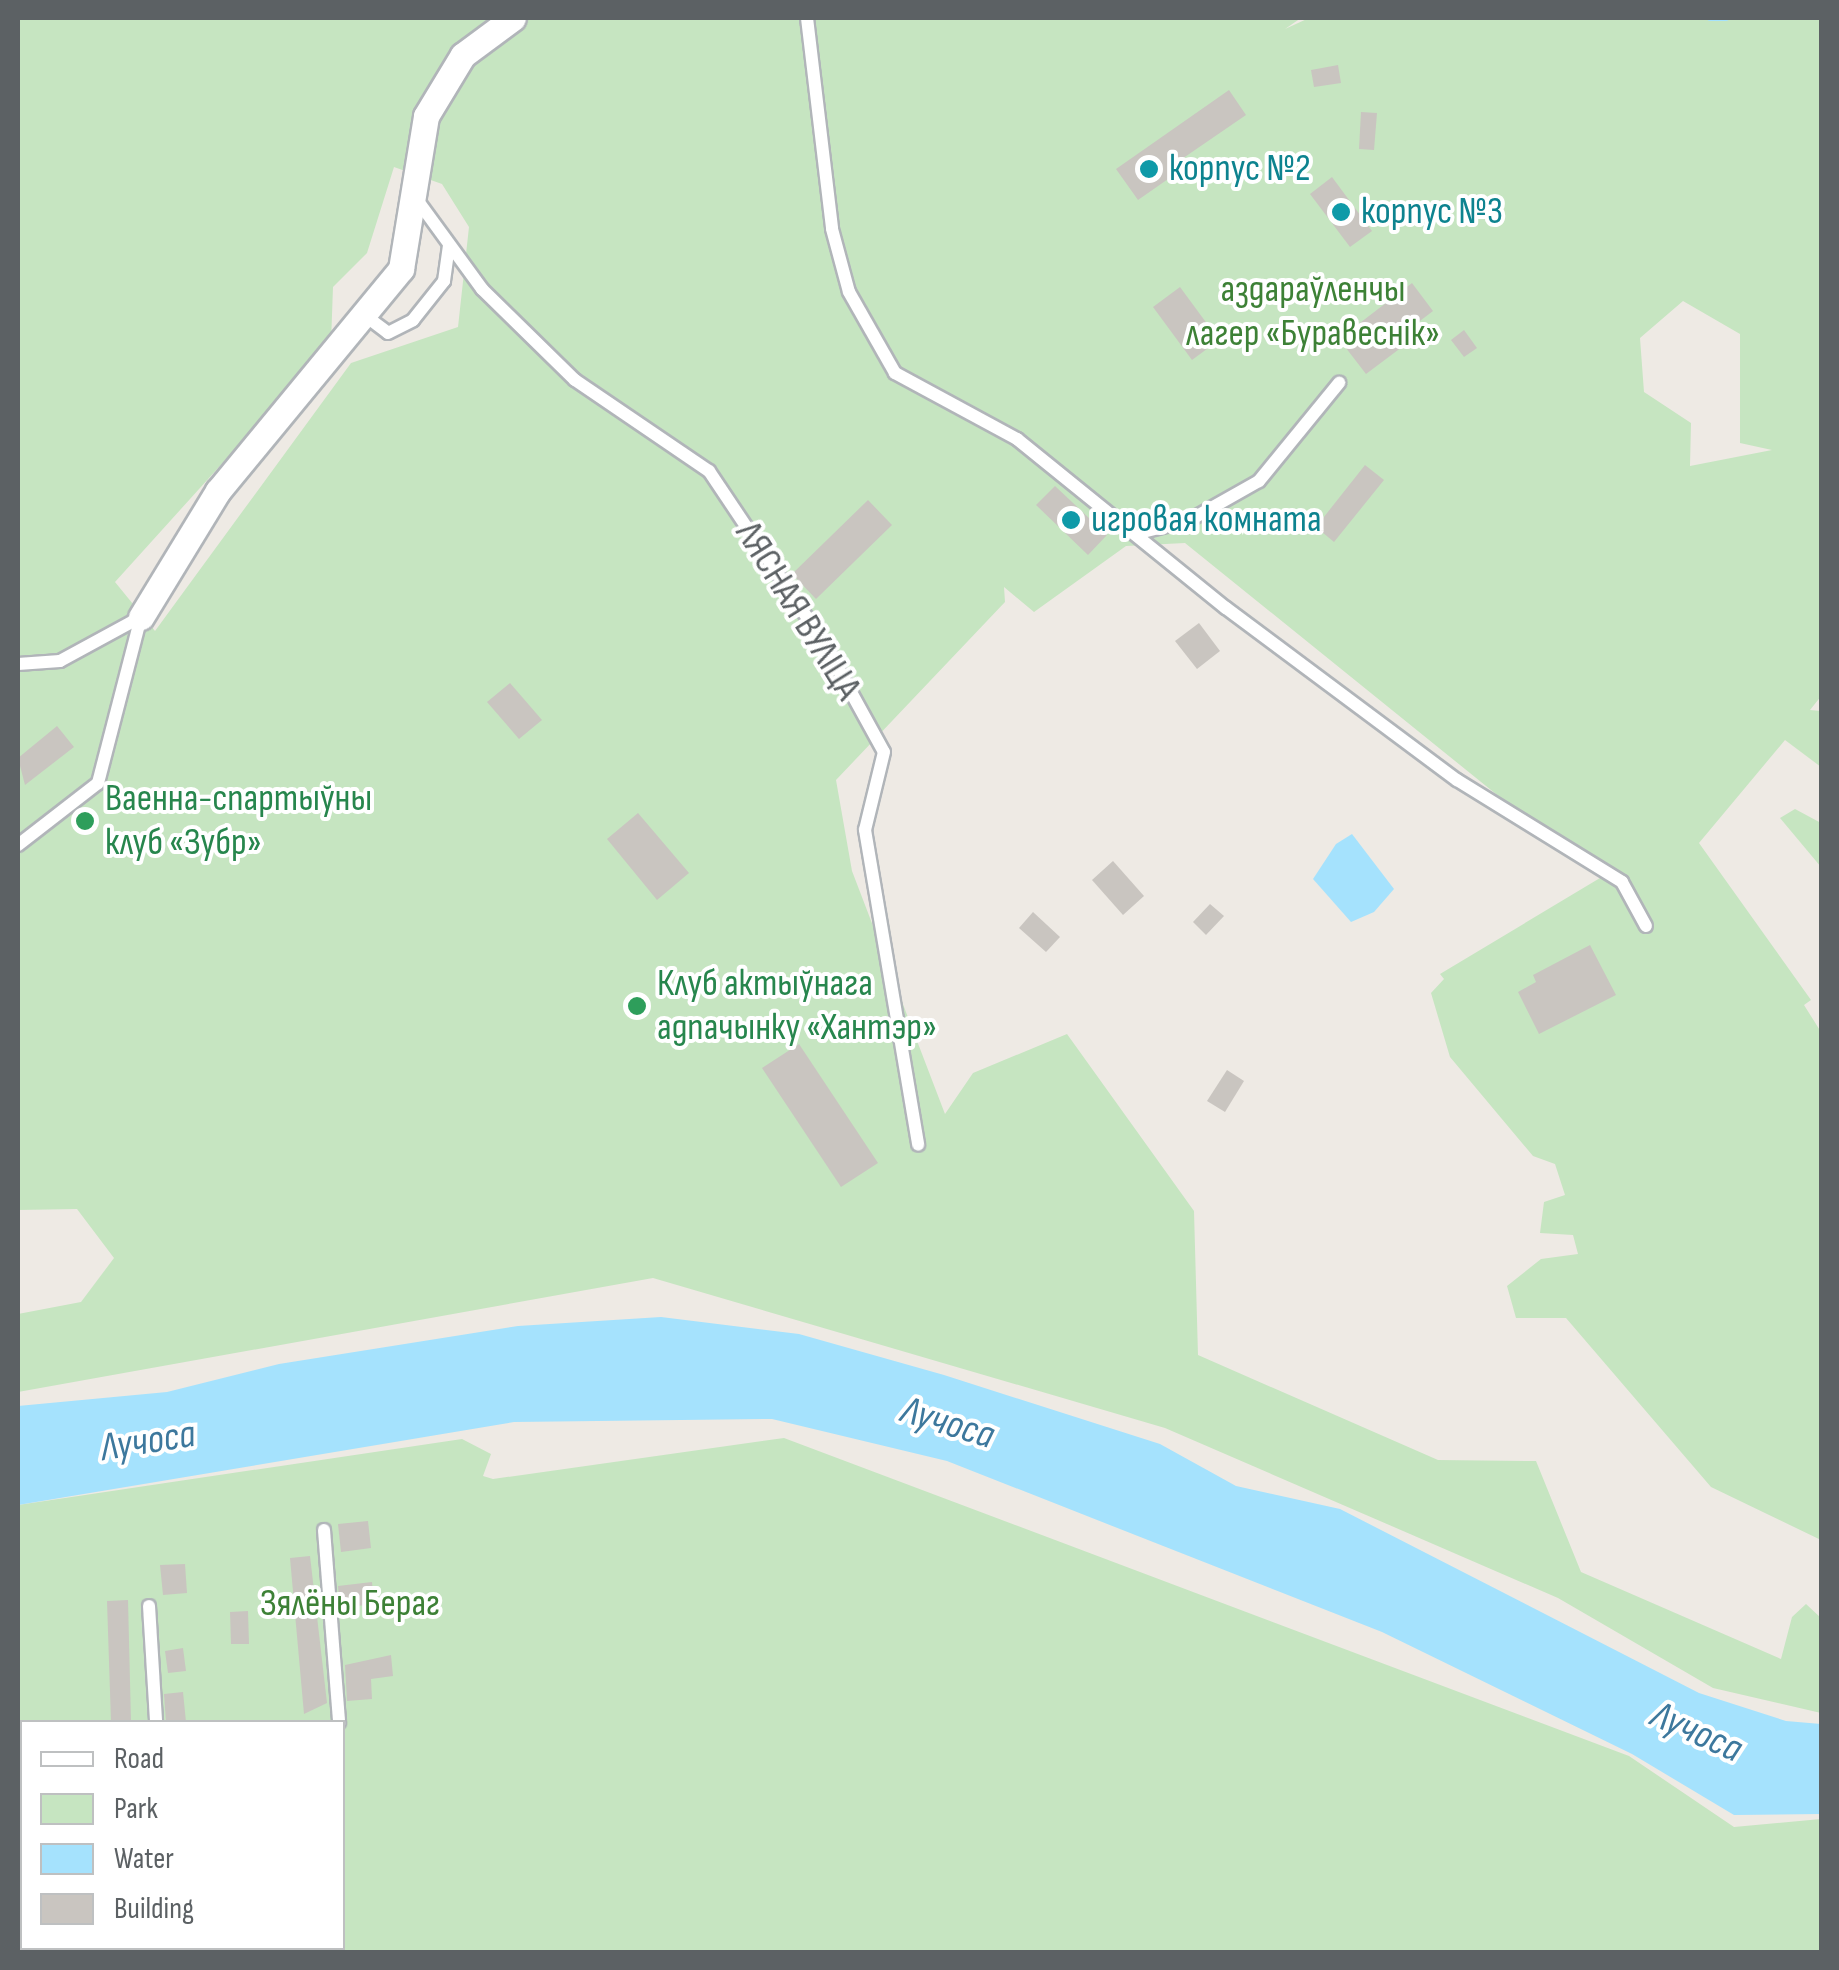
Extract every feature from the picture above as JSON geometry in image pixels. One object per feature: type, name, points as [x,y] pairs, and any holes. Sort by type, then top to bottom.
[{"type":"street","points":[[141,618],[218,491],[367,316],[401,269],[426,116],[463,54],[513,18]]},
{"type":"lane","points":[[807,18],[832,230],[849,292],[895,373],[1018,439],[1134,534],[1458,780],[1622,882],[1646,926]]},
{"type":"lane","points":[[367,316],[388,332],[412,320],[444,281],[449,246],[412,192]]},
{"type":"lane","name":"ЛЯСНАЯ ВУЛІЦА","points":[[449,246],[482,289],[575,380],[708,471],[824,643],[884,752],[865,830],[918,1145]]},
{"type":"lane","points":[[1134,534],[1190,520],[1259,481],[1339,384]]},
{"type":"lane","points":[[18,664],[60,661],[141,618]]},
{"type":"lane","points":[[18,845],[98,783],[141,618]]},
{"type":"lane","points":[[324,1530],[338,1720]]},
{"type":"lane","points":[[149,1606],[156,1720]]},
{"type":"green space","name":"аздараўленчы лагер «Буравеснік»","points":[[18,18],[1301,18],[1285,29],[1309,18],[1821,18],[1822,695],[1810,710],[1821,711],[1821,767],[1785,740],[1699,843],[1811,1000],[1804,1005],[1821,1032],[1821,1540],[1711,1487],[1566,1318],[1516,1318],[1507,1286],[1541,1259],[1578,1254],[1573,1235],[1540,1233],[1544,1202],[1565,1195],[1555,1164],[1533,1156],[1450,1057],[1431,993],[1444,979],[1440,974],[1600,878],[1185,543],[1126,546],[1034,612],[1004,587],[1005,602],[836,780],[852,871],[945,1114],[973,1073],[1067,1034],[1194,1211],[1198,1355],[1438,1460],[1536,1461],[1581,1572],[1781,1659],[1792,1617],[1806,1604],[1821,1618],[1821,1713],[1713,1688],[1558,1598],[1165,1428],[653,1278],[18,1392],[18,1314],[81,1302],[114,1258],[77,1209],[18,1210]],"holes":[[[394,167],[442,184],[469,227],[458,327],[351,363],[155,631],[115,582],[331,343],[333,287],[367,253]],[[1683,301],[1740,334],[1740,443],[1772,450],[1690,466],[1691,423],[1644,392],[1640,338]]]},
{"type":"green space","points":[[1795,809],[1821,823],[1821,867],[1780,818]]},
{"type":"green space","name":"Зялёны Бераг","points":[[784,1438],[1629,1756],[1734,1827],[1821,1819],[1821,1952],[18,1952],[18,1505],[462,1439],[491,1454],[483,1476],[493,1479]]},
{"type":"water","points":[[1352,834],[1394,889],[1374,912],[1351,922],[1313,879],[1336,844]]},
{"type":"water","name":"Лучоса","points":[[661,1317],[799,1334],[944,1375],[1160,1444],[1236,1486],[1340,1509],[1699,1693],[1786,1721],[1821,1724],[1821,1814],[1734,1815],[1632,1754],[1382,1632],[947,1461],[772,1419],[514,1422],[18,1505],[18,1406],[167,1392],[279,1364],[518,1326]]},
{"type":"building","points":[[1338,65],[1341,83],[1314,87],[1311,70]]},
{"type":"building","points":[[1229,90],[1246,115],[1176,163],[1181,170],[1138,200],[1116,169]]},
{"type":"building","points":[[1361,112],[1377,113],[1374,150],[1359,149]]},
{"type":"building","name":"корпус №3","points":[[1332,177],[1372,231],[1350,247],[1310,194]]},
{"type":"building","points":[[1412,283],[1433,311],[1412,327],[1418,335],[1366,374],[1339,339]]},
{"type":"building","points":[[1180,287],[1219,340],[1192,360],[1153,307]]},
{"type":"building","points":[[1464,330],[1477,348],[1464,357],[1451,340]]},
{"type":"building","points":[[1365,465],[1384,480],[1334,542],[1316,527]]},
{"type":"building","name":"игровая комната","points":[[1055,486],[1107,535],[1088,555],[1036,505]]},
{"type":"building","points":[[868,500],[892,525],[816,599],[792,574]]},
{"type":"building","points":[[1199,623],[1220,651],[1197,669],[1175,641]]},
{"type":"building","points":[[510,683],[542,720],[519,739],[487,702]]},
{"type":"building","points":[[57,726],[74,747],[25,785],[18,758]]},
{"type":"building","points":[[638,813],[689,873],[657,900],[607,839]]},
{"type":"building","points":[[1113,861],[1144,896],[1123,915],[1092,880]]},
{"type":"building","points":[[1210,904],[1224,916],[1206,935],[1193,922]]},
{"type":"building","points":[[1033,912],[1060,937],[1046,952],[1019,928]]},
{"type":"building","points":[[1590,945],[1616,995],[1539,1034],[1518,992],[1536,982],[1533,975]]},
{"type":"building","points":[[799,1044],[878,1163],[841,1187],[762,1068]]},
{"type":"building","points":[[1227,1070],[1244,1081],[1225,1112],[1207,1101]]},
{"type":"building","points":[[368,1521],[371,1548],[341,1552],[338,1524]]},
{"type":"building","points":[[310,1556],[327,1703],[304,1714],[290,1558]]},
{"type":"building","points":[[185,1564],[187,1593],[163,1595],[160,1565]]},
{"type":"building","points":[[372,1582],[374,1604],[340,1608],[338,1586]]},
{"type":"building","points":[[128,1600],[131,1720],[111,1720],[107,1601]]},
{"type":"building","points":[[248,1611],[249,1644],[231,1644],[230,1612]]},
{"type":"building","points":[[183,1648],[186,1671],[168,1673],[165,1651]]},
{"type":"building","points":[[391,1655],[393,1676],[371,1679],[372,1699],[347,1701],[345,1665]]},
{"type":"building","points":[[183,1692],[186,1720],[166,1720],[164,1694]]},
{"type":"waterway","points":[[1710,18],[1726,18]]},
{"type":"place","name":"корпус №2","points":[[1149,169]]},
{"type":"place","name":"корпус №3","points":[[1341,212]]},
{"type":"place","name":"игровая комната","points":[[1071,520]]},
{"type":"place","name":"Ваенна-спартыўны клуб «Зубр»","points":[[85,821]]},
{"type":"place","name":"Клуб актыўнага адпачынку «Хантэр»","points":[[637,1006]]}]
